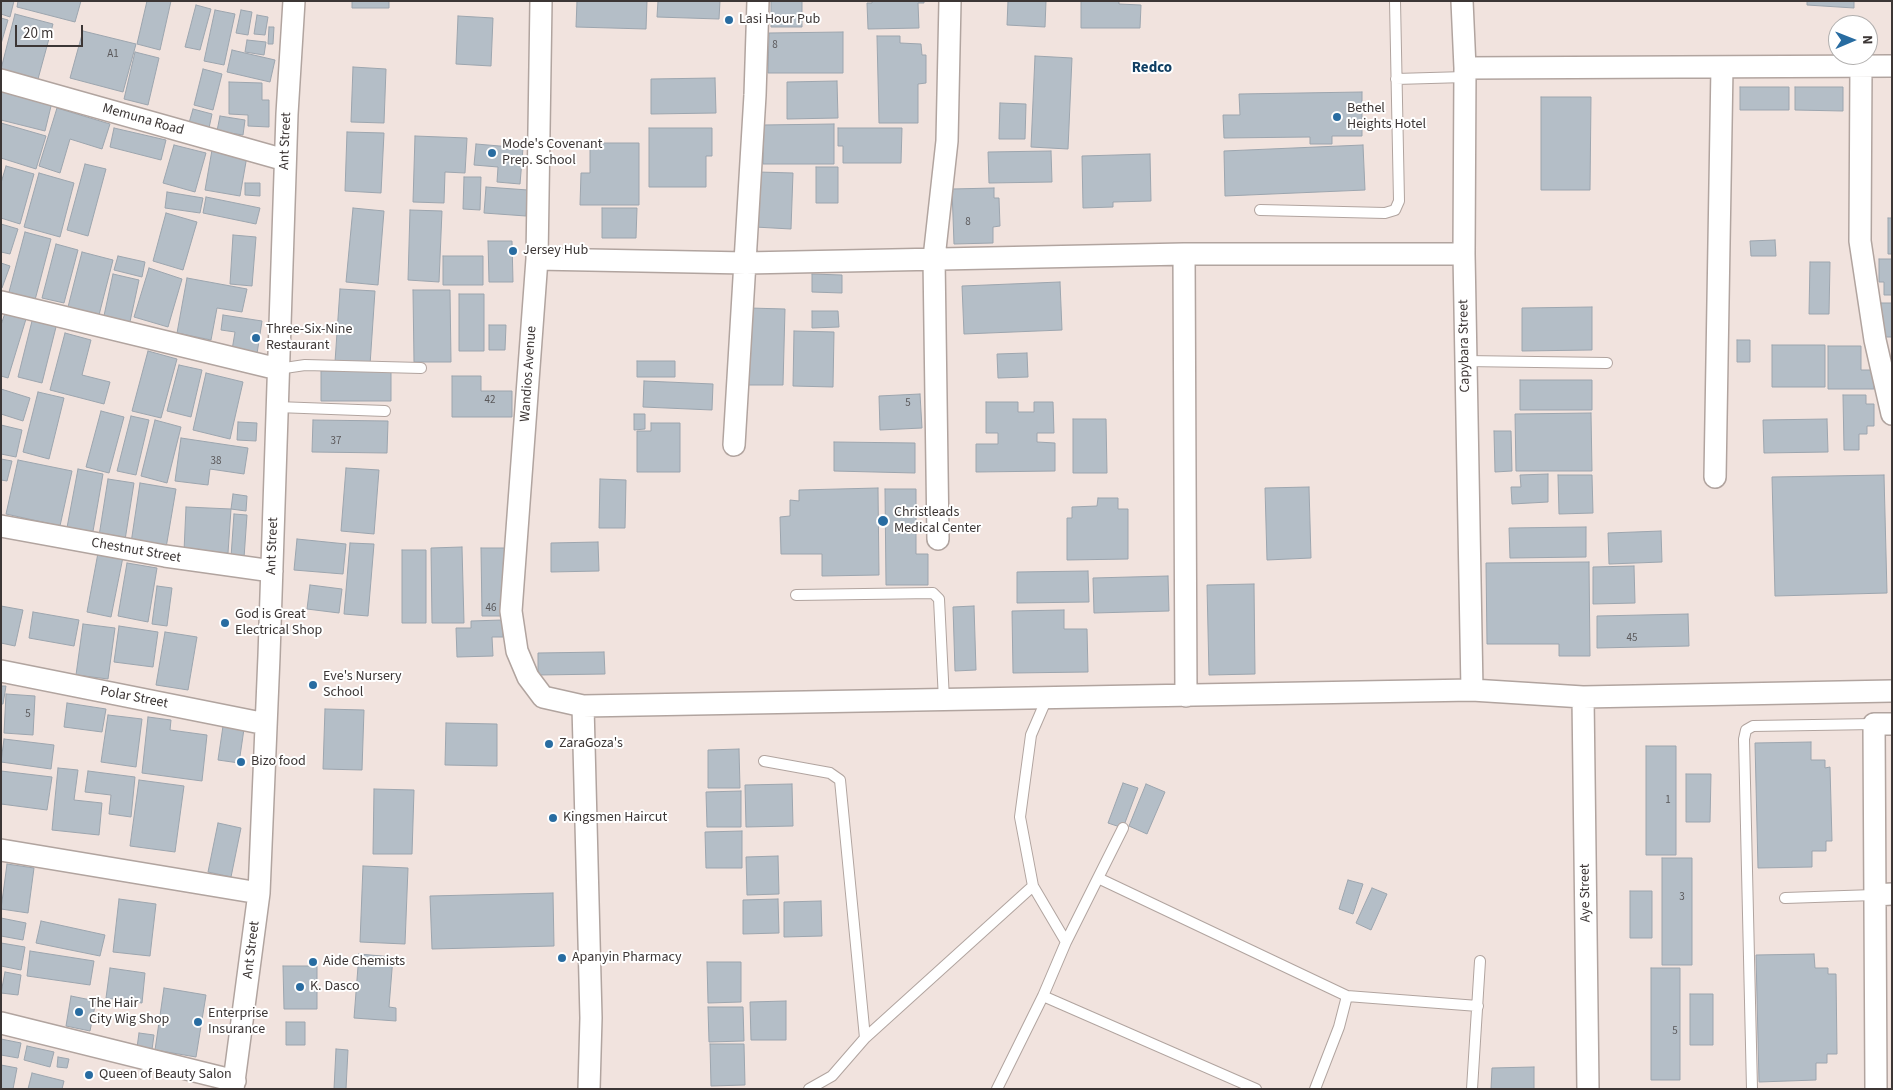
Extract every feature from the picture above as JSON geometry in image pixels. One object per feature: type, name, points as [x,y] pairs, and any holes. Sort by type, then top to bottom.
[{"type":"street","name":"Ant Street","points":[[234,1085],[259,893],[286,160],[294,1]]},
{"type":"street","name":"Wandios Avenue","points":[[541,1],[538,258],[512,611],[517,651],[528,677],[542,697],[583,706],[1472,690],[1584,697],[1892,691]]},
{"type":"street","points":[[734,445],[746,263],[758,1]]},
{"type":"street","points":[[938,539],[934,258],[947,141],[950,1]]},
{"type":"street","name":"Capybara Street","points":[[1462,1],[1465,72],[1465,361],[1472,690]]},
{"type":"street","points":[[1861,66],[1860,241],[1875,340],[1892,414]]},
{"type":"street","points":[[1465,72],[1892,66]]},
{"type":"street","points":[[1715,478],[1722,67]]},
{"type":"street","name":"Memuna Road","points":[[1,80],[286,160]]},
{"type":"street","points":[[538,258],[746,263],[1184,254],[1464,254]]},
{"type":"street","points":[[1184,254],[1186,696]]},
{"type":"street","points":[[1,302],[278,369]]},
{"type":"street","name":"Chestnut Street","points":[[1,526],[165,556],[272,571]]},
{"type":"street","name":"Polar Street","points":[[1,671],[266,724]]},
{"type":"street","name":"Aye Street","points":[[1584,697],[1588,1089]]},
{"type":"street","points":[[583,706],[591,1018],[589,1089]]},
{"type":"street","points":[[1876,1089],[1883,894],[1883,724]]},
{"type":"street","points":[[1,850],[259,893]]},
{"type":"street","points":[[1,1023],[234,1085]]},
{"type":"lane","points":[[1260,210],[1385,213],[1395,210],[1399,202],[1395,1]]},
{"type":"lane","points":[[1396,79],[1465,72]]},
{"type":"lane","points":[[1465,361],[1607,363]]},
{"type":"lane","points":[[278,369],[305,365],[421,368]]},
{"type":"lane","points":[[277,407],[385,412]]},
{"type":"lane","points":[[796,595],[933,594],[939,599],[944,700]]},
{"type":"lane","points":[[1047,698],[1032,734],[1020,817],[1033,886],[1066,942]]},
{"type":"lane","points":[[1752,1089],[1744,739],[1746,730],[1753,726],[1883,724]]},
{"type":"lane","points":[[764,761],[830,773],[840,780],[865,1038]]},
{"type":"lane","points":[[997,1089],[1043,996],[1066,942],[1123,828]]},
{"type":"lane","points":[[1098,878],[1347,996],[1478,1006]]},
{"type":"lane","points":[[809,1089],[832,1076],[865,1038],[1033,886]]},
{"type":"lane","points":[[1785,898],[1883,894]]},
{"type":"lane","points":[[1472,1089],[1480,961]]},
{"type":"lane","points":[[1043,996],[1256,1089]]},
{"type":"lane","points":[[1315,1089],[1338,1027],[1347,996]]},
{"type":"building","points":[[1,1],[14,1],[10,17],[1,14]]},
{"type":"building","points":[[18,1],[81,1],[75,22],[17,7]]},
{"type":"building","points":[[147,1],[171,1],[160,50],[137,44]]},
{"type":"building","points":[[352,1],[389,1],[389,8],[352,8]]},
{"type":"building","points":[[577,1],[647,1],[646,29],[576,27]]},
{"type":"building","points":[[658,1],[720,1],[719,19],[657,17]]},
{"type":"building","points":[[771,1],[802,1],[802,27],[771,27]]},
{"type":"building","points":[[872,1],[924,1],[924,3],[918,3],[919,28],[868,29],[867,3],[872,3]]},
{"type":"building","points":[[1008,1],[1046,1],[1045,27],[1007,25]]},
{"type":"building","points":[[1081,1],[1119,1],[1119,4],[1141,5],[1140,28],[1081,28]]},
{"type":"building","points":[[1807,1],[1854,1],[1854,8],[1807,5]]},
{"type":"building","points":[[196,5],[211,9],[200,50],[185,47]]},
{"type":"building","points":[[215,10],[235,14],[224,65],[204,61]]},
{"type":"building","points":[[241,10],[252,12],[248,35],[236,33]]},
{"type":"building","points":[[15,14],[53,24],[38,79],[1,69]]},
{"type":"building","points":[[257,15],[268,17],[265,35],[254,34]]},
{"type":"building","points":[[458,16],[493,18],[491,66],[456,64]]},
{"type":"building","points":[[1,18],[8,20],[1,44]]},
{"type":"building","points":[[269,27],[274,27],[273,44],[268,44]]},
{"type":"building","points":[[83,31],[136,44],[123,92],[70,78]]},
{"type":"building","points":[[843,32],[843,73],[768,73],[769,33]]},
{"type":"building","points":[[877,36],[900,36],[900,43],[921,44],[922,55],[926,55],[926,83],[918,84],[918,123],[879,123]]},
{"type":"building","points":[[247,40],[266,42],[264,55],[245,52]]},
{"type":"building","points":[[232,50],[275,60],[270,82],[227,72]]},
{"type":"building","points":[[135,52],[159,58],[148,105],[124,99]]},
{"type":"building","points":[[1035,56],[1072,58],[1068,149],[1031,147]]},
{"type":"building","points":[[353,67],[386,69],[384,123],[351,122]]},
{"type":"building","points":[[203,69],[222,74],[213,110],[194,105]]},
{"type":"building","points":[[715,78],[716,113],[651,114],[651,79]]},
{"type":"building","points":[[837,81],[838,118],[787,119],[787,82]]},
{"type":"building","points":[[229,82],[262,83],[262,100],[269,100],[269,127],[248,126],[248,115],[229,114]]},
{"type":"building","points":[[1740,87],[1789,87],[1789,110],[1740,110]]},
{"type":"building","points":[[1795,87],[1843,87],[1843,111],[1795,110]]},
{"type":"building","points":[[1,89],[52,102],[45,131],[1,120]]},
{"type":"building","points":[[1362,92],[1362,136],[1332,136],[1332,144],[1310,144],[1310,137],[1224,138],[1223,115],[1240,115],[1239,94]]},
{"type":"building","points":[[1541,97],[1591,97],[1590,190],[1541,190]]},
{"type":"building","points":[[1000,103],[1026,104],[1025,139],[999,139]]},
{"type":"building","points":[[57,108],[110,124],[102,149],[70,139],[60,173],[39,166]]},
{"type":"building","points":[[193,109],[212,114],[209,128],[189,123]]},
{"type":"building","points":[[220,116],[245,120],[243,135],[217,131]]},
{"type":"building","points":[[1,123],[46,136],[36,169],[1,158]]},
{"type":"building","points":[[834,124],[834,164],[763,164],[763,125]]},
{"type":"building","points":[[114,128],[166,140],[161,160],[110,147]]},
{"type":"building","points":[[649,128],[712,128],[712,156],[706,156],[706,187],[649,187]]},
{"type":"building","points":[[838,128],[902,128],[901,163],[843,163],[843,146],[838,146]]},
{"type":"building","points":[[347,132],[384,133],[381,193],[345,191]]},
{"type":"building","points":[[415,136],[467,138],[465,173],[445,172],[444,203],[413,202]]},
{"type":"building","points":[[590,143],[639,143],[639,205],[580,205],[581,173],[590,173]]},
{"type":"building","points":[[476,144],[523,148],[520,184],[497,182],[498,167],[474,165]]},
{"type":"building","points":[[174,145],[206,153],[195,192],[163,183]]},
{"type":"building","points":[[1363,145],[1365,190],[1225,196],[1224,151]]},
{"type":"building","points":[[212,150],[247,156],[240,196],[205,190]]},
{"type":"building","points":[[1051,151],[1052,182],[989,183],[988,152]]},
{"type":"building","points":[[1150,154],[1151,201],[1113,202],[1113,207],[1083,208],[1082,156]]},
{"type":"building","points":[[85,164],[106,169],[88,236],[67,230]]},
{"type":"building","points":[[6,166],[34,174],[20,224],[1,218],[1,183]]},
{"type":"building","points":[[816,167],[838,167],[838,203],[816,203]]},
{"type":"building","points":[[758,172],[793,173],[791,229],[755,227]]},
{"type":"building","points":[[39,173],[74,183],[60,237],[24,227]]},
{"type":"building","points":[[464,177],[481,177],[480,210],[463,209]]},
{"type":"building","points":[[245,183],[260,183],[260,196],[245,195]]},
{"type":"building","points":[[486,187],[528,190],[526,216],[484,213]]},
{"type":"building","points":[[994,188],[994,198],[999,198],[1000,226],[993,227],[993,243],[954,244],[952,189]]},
{"type":"building","points":[[167,192],[203,198],[200,213],[165,208]]},
{"type":"building","points":[[206,197],[260,208],[256,224],[203,213]]},
{"type":"building","points":[[353,208],[384,211],[378,285],[346,282]]},
{"type":"building","points":[[602,208],[637,208],[636,238],[602,238]]},
{"type":"building","points":[[410,210],[442,211],[439,282],[408,280]]},
{"type":"building","points":[[166,213],[197,222],[183,270],[153,261]]},
{"type":"building","points":[[1888,218],[1892,218],[1892,254],[1888,254]]},
{"type":"building","points":[[1,224],[18,229],[10,254],[1,252]]},
{"type":"building","points":[[25,232],[51,239],[35,300],[9,292]]},
{"type":"building","points":[[233,235],[256,237],[252,286],[230,284]]},
{"type":"building","points":[[1775,240],[1776,256],[1751,256],[1750,241]]},
{"type":"building","points":[[488,241],[512,241],[513,282],[489,282]]},
{"type":"building","points":[[56,244],[78,250],[64,303],[42,298]]},
{"type":"building","points":[[82,252],[113,260],[99,315],[68,307]]},
{"type":"building","points":[[118,256],[145,262],[142,277],[114,270]]},
{"type":"building","points":[[443,256],[483,256],[483,285],[443,285]]},
{"type":"building","points":[[1879,259],[1892,259],[1892,295],[1884,295],[1884,282],[1879,282]]},
{"type":"building","points":[[1810,262],[1830,262],[1829,314],[1809,314]]},
{"type":"building","points":[[1,263],[10,266],[2,288],[1,288]]},
{"type":"building","points":[[149,268],[182,279],[168,327],[134,317]]},
{"type":"building","points":[[113,274],[139,280],[128,331],[102,325]]},
{"type":"building","points":[[812,274],[842,275],[842,293],[812,292]]},
{"type":"building","points":[[187,278],[247,289],[242,312],[217,308],[211,340],[177,333]]},
{"type":"building","points":[[1060,282],[1062,330],[964,334],[962,286]]},
{"type":"building","points":[[340,289],[375,291],[370,365],[335,362]]},
{"type":"building","points":[[413,290],[450,290],[451,362],[414,362]]},
{"type":"building","points":[[459,294],[484,294],[484,351],[459,351]]},
{"type":"building","points":[[1881,303],[1892,303],[1892,337],[1881,337]]},
{"type":"building","points":[[1592,307],[1592,350],[1522,351],[1522,308]]},
{"type":"building","points":[[749,308],[785,309],[783,385],[747,385]]},
{"type":"building","points":[[812,311],[838,311],[839,327],[812,328]]},
{"type":"building","points":[[5,313],[26,319],[8,378],[1,376],[1,325]]},
{"type":"building","points":[[223,315],[262,321],[257,354],[232,350],[235,332],[221,330]]},
{"type":"building","points":[[33,317],[57,323],[42,383],[18,377]]},
{"type":"building","points":[[489,325],[506,325],[505,350],[489,350]]},
{"type":"building","points":[[794,331],[834,332],[833,387],[793,386]]},
{"type":"building","points":[[65,333],[91,340],[82,375],[110,382],[104,404],[50,390]]},
{"type":"building","points":[[1737,340],[1750,340],[1750,362],[1737,362]]},
{"type":"building","points":[[1772,345],[1825,345],[1825,387],[1772,387]]},
{"type":"building","points":[[1828,346],[1861,346],[1861,370],[1874,370],[1874,389],[1828,389]]},
{"type":"building","points":[[148,351],[177,359],[161,418],[132,411]]},
{"type":"building","points":[[1027,353],[1028,377],[998,378],[997,354]]},
{"type":"building","points":[[637,361],[675,361],[675,377],[637,377]]},
{"type":"building","points":[[179,365],[202,370],[191,417],[167,411]]},
{"type":"building","points":[[321,371],[391,371],[391,401],[321,401]]},
{"type":"building","points":[[206,373],[243,382],[230,439],[193,430]]},
{"type":"building","points":[[452,376],[481,376],[481,391],[512,391],[512,417],[452,417]]},
{"type":"building","points":[[1520,380],[1592,380],[1592,410],[1520,410]]},
{"type":"building","points":[[644,381],[713,384],[712,410],[643,407]]},
{"type":"building","points":[[1,389],[30,398],[23,421],[1,414]]},
{"type":"building","points":[[38,392],[64,398],[49,459],[23,452]]},
{"type":"building","points":[[920,394],[922,428],[880,430],[879,396]]},
{"type":"building","points":[[1843,395],[1866,395],[1866,404],[1874,404],[1874,426],[1867,426],[1867,434],[1859,434],[1859,450],[1844,450]]},
{"type":"building","points":[[986,402],[1018,402],[1018,412],[1034,412],[1034,402],[1053,402],[1054,433],[1037,433],[1037,442],[1055,443],[1055,471],[976,472],[976,444],[998,444],[998,433],[986,433]]},
{"type":"building","points":[[101,411],[124,417],[109,473],[86,467]]},
{"type":"building","points":[[1591,413],[1592,471],[1516,471],[1515,414]]},
{"type":"building","points":[[634,414],[645,414],[645,429],[634,430]]},
{"type":"building","points":[[131,416],[149,420],[136,475],[117,471]]},
{"type":"building","points":[[1073,419],[1106,419],[1107,473],[1073,473]]},
{"type":"building","points":[[1827,419],[1828,452],[1764,453],[1763,420]]},
{"type":"building","points":[[155,420],[181,427],[167,483],[141,476]]},
{"type":"building","points":[[313,420],[388,421],[387,453],[312,452]]},
{"type":"building","points":[[238,422],[257,423],[256,441],[237,440]]},
{"type":"building","points":[[651,423],[680,423],[680,472],[637,472],[637,431],[651,431]]},
{"type":"building","points":[[1,425],[22,430],[16,457],[1,454]]},
{"type":"building","points":[[1494,431],[1511,431],[1512,471],[1495,472]]},
{"type":"building","points":[[181,438],[248,448],[244,474],[210,469],[208,485],[175,481]]},
{"type":"building","points":[[834,442],[915,443],[915,473],[834,471]]},
{"type":"building","points":[[1,459],[12,461],[7,481],[1,480]]},
{"type":"building","points":[[18,460],[72,471],[60,526],[6,514]]},
{"type":"building","points":[[346,468],[379,470],[374,534],[341,531]]},
{"type":"building","points":[[78,469],[103,474],[92,537],[66,533]]},
{"type":"building","points":[[1548,474],[1548,502],[1512,504],[1511,487],[1521,487],[1520,475]]},
{"type":"building","points":[[1558,475],[1592,475],[1593,513],[1559,514]]},
{"type":"building","points":[[1884,475],[1887,593],[1775,596],[1772,477]]},
{"type":"building","points":[[108,479],[134,483],[125,540],[99,536]]},
{"type":"building","points":[[600,479],[626,480],[625,528],[599,528]]},
{"type":"building","points":[[140,483],[176,489],[166,548],[131,543]]},
{"type":"building","points":[[1309,487],[1311,558],[1267,560],[1265,488]]},
{"type":"building","points":[[878,488],[879,575],[822,576],[822,554],[781,554],[780,517],[790,516],[790,500],[799,501],[799,490]]},
{"type":"building","points":[[885,489],[916,489],[916,554],[928,554],[928,585],[886,585]]},
{"type":"building","points":[[233,494],[247,496],[246,511],[231,509]]},
{"type":"building","points":[[1098,498],[1118,498],[1118,509],[1128,509],[1128,559],[1067,560],[1067,518],[1072,518],[1072,507],[1097,506]]},
{"type":"building","points":[[186,507],[231,509],[228,553],[184,551]]},
{"type":"building","points":[[234,514],[247,515],[244,558],[231,557]]},
{"type":"building","points":[[1586,527],[1586,557],[1510,558],[1509,528]]},
{"type":"building","points":[[1661,531],[1662,562],[1609,564],[1608,533]]},
{"type":"building","points":[[297,539],[346,544],[343,574],[294,570]]},
{"type":"building","points":[[598,542],[599,571],[551,572],[551,543]]},
{"type":"building","points":[[350,543],[374,544],[368,616],[344,614]]},
{"type":"building","points":[[462,547],[464,623],[432,623],[431,548]]},
{"type":"building","points":[[481,548],[507,548],[507,616],[482,616]]},
{"type":"building","points":[[402,550],[426,550],[426,623],[402,623]]},
{"type":"building","points":[[98,553],[123,557],[111,617],[87,612]]},
{"type":"building","points":[[1589,562],[1590,656],[1559,656],[1559,644],[1487,644],[1486,563]]},
{"type":"building","points":[[127,563],[157,568],[148,622],[118,616]]},
{"type":"building","points":[[1634,566],[1635,603],[1593,604],[1593,567]]},
{"type":"building","points":[[1088,571],[1089,602],[1017,603],[1017,572]]},
{"type":"building","points":[[1168,576],[1169,611],[1094,613],[1093,578]]},
{"type":"building","points":[[1254,584],[1255,674],[1209,675],[1207,585]]},
{"type":"building","points":[[310,585],[342,589],[339,613],[307,609]]},
{"type":"building","points":[[157,586],[172,588],[167,626],[152,624]]},
{"type":"building","points":[[1,606],[23,610],[15,646],[1,643]]},
{"type":"building","points":[[974,606],[976,670],[955,671],[953,607]]},
{"type":"building","points":[[1064,610],[1064,629],[1087,629],[1088,672],[1013,673],[1012,611]]},
{"type":"building","points":[[33,612],[79,620],[74,646],[29,638]]},
{"type":"building","points":[[1688,614],[1689,646],[1597,648],[1597,616]]},
{"type":"building","points":[[502,620],[503,637],[492,637],[493,656],[457,657],[456,628],[471,628],[471,621]]},
{"type":"building","points":[[83,624],[115,628],[108,679],[76,675]]},
{"type":"building","points":[[119,626],[158,632],[153,667],[114,662]]},
{"type":"building","points":[[165,632],[197,637],[188,690],[156,685]]},
{"type":"building","points":[[604,652],[605,674],[538,675],[538,653]]},
{"type":"building","points":[[1,686],[6,686],[3,704],[1,704]]},
{"type":"building","points":[[6,694],[35,696],[33,735],[4,733]]},
{"type":"building","points":[[67,703],[106,709],[102,732],[64,727]]},
{"type":"building","points":[[325,709],[364,710],[362,770],[323,769]]},
{"type":"building","points":[[108,715],[142,719],[136,767],[101,762]]},
{"type":"building","points":[[148,717],[171,720],[170,730],[207,735],[202,781],[142,773]]},
{"type":"building","points":[[446,723],[497,724],[497,766],[445,765]]},
{"type":"building","points":[[223,726],[244,729],[239,763],[218,760]]},
{"type":"building","points":[[4,739],[54,745],[51,769],[1,762]]},
{"type":"building","points":[[1811,742],[1811,760],[1825,760],[1825,768],[1830,767],[1832,841],[1826,841],[1826,851],[1812,851],[1812,867],[1758,868],[1755,743]]},
{"type":"building","points":[[1646,746],[1676,746],[1676,855],[1646,855]]},
{"type":"building","points":[[739,749],[740,788],[708,788],[708,750]]},
{"type":"building","points":[[58,768],[78,770],[74,800],[102,803],[99,835],[52,830]]},
{"type":"building","points":[[1,771],[52,777],[47,810],[1,804]]},
{"type":"building","points":[[88,771],[135,777],[131,817],[109,814],[111,795],[85,792]]},
{"type":"building","points":[[1686,774],[1711,774],[1710,822],[1686,822]]},
{"type":"building","points":[[139,780],[184,786],[175,852],[130,846]]},
{"type":"building","points":[[1123,783],[1138,788],[1123,828],[1108,823]]},
{"type":"building","points":[[792,784],[793,826],[746,827],[745,785]]},
{"type":"building","points":[[1146,784],[1165,792],[1147,834],[1129,826]]},
{"type":"building","points":[[374,789],[414,790],[412,854],[373,854]]},
{"type":"building","points":[[741,791],[741,827],[707,827],[706,792]]},
{"type":"building","points":[[218,823],[241,828],[231,877],[208,872]]},
{"type":"building","points":[[742,831],[742,868],[706,868],[705,832]]},
{"type":"building","points":[[778,856],[779,894],[747,895],[746,857]]},
{"type":"building","points":[[1662,858],[1692,858],[1692,965],[1662,965]]},
{"type":"building","points":[[7,864],[34,868],[28,913],[1,909]]},
{"type":"building","points":[[363,866],[408,868],[405,944],[360,942]]},
{"type":"building","points":[[1348,880],[1363,884],[1353,914],[1339,909]]},
{"type":"building","points":[[1372,888],[1387,894],[1371,930],[1356,923]]},
{"type":"building","points":[[1630,891],[1652,891],[1652,938],[1630,938]]},
{"type":"building","points":[[553,893],[554,946],[432,949],[430,896]]},
{"type":"building","points":[[119,899],[156,904],[150,956],[113,952]]},
{"type":"building","points":[[778,899],[779,933],[743,934],[743,900]]},
{"type":"building","points":[[821,901],[822,936],[784,937],[784,902]]},
{"type":"building","points":[[1,918],[26,923],[23,940],[1,936]]},
{"type":"building","points":[[41,921],[105,935],[100,956],[36,943]]},
{"type":"building","points":[[1,943],[25,947],[21,970],[1,966]]},
{"type":"building","points":[[30,951],[94,961],[90,985],[27,976]]},
{"type":"building","points":[[359,954],[393,957],[389,1007],[396,1008],[396,1021],[354,1018]]},
{"type":"building","points":[[1814,954],[1815,968],[1828,968],[1828,974],[1836,974],[1837,1054],[1827,1054],[1827,1063],[1816,1063],[1816,1080],[1759,1082],[1756,955]]},
{"type":"building","points":[[707,962],[741,962],[741,1002],[708,1003]]},
{"type":"building","points":[[283,966],[317,966],[317,1009],[284,1009]]},
{"type":"building","points":[[110,968],[145,973],[142,1003],[106,998]]},
{"type":"building","points":[[1651,968],[1680,968],[1680,1080],[1651,1080]]},
{"type":"building","points":[[5,972],[21,975],[18,995],[1,993]]},
{"type":"building","points":[[164,988],[206,995],[196,1057],[155,1050]]},
{"type":"building","points":[[1690,994],[1713,994],[1713,1045],[1690,1045]]},
{"type":"building","points":[[71,996],[96,1001],[90,1031],[66,1026]]},
{"type":"building","points":[[786,1001],[786,1040],[751,1040],[750,1002]]},
{"type":"building","points":[[708,1007],[743,1007],[744,1041],[709,1042]]},
{"type":"building","points":[[286,1022],[305,1022],[305,1045],[286,1045]]},
{"type":"building","points":[[139,1033],[154,1035],[151,1057],[136,1055]]},
{"type":"building","points":[[1,1039],[21,1043],[18,1058],[1,1055]]},
{"type":"building","points":[[710,1044],[744,1044],[745,1085],[711,1086]]},
{"type":"building","points":[[27,1046],[54,1052],[50,1067],[24,1060]]},
{"type":"building","points":[[336,1049],[348,1050],[346,1089],[334,1089]]},
{"type":"building","points":[[58,1057],[69,1059],[67,1068],[57,1067]]},
{"type":"building","points":[[1,1065],[17,1068],[13,1089],[1,1089]]},
{"type":"building","points":[[1534,1067],[1534,1089],[1491,1089],[1492,1068]]},
{"type":"building","points":[[32,1073],[64,1081],[62,1089],[28,1089]]},
{"type":"place","name":"Lasi Hour Pub","points":[[729,20]]},
{"type":"place","name":"Bethel Heights Hotel","points":[[1337,117]]},
{"type":"place","name":"Mode's Covenant Prep. School","points":[[492,153]]},
{"type":"place","name":"Jersey Hub","points":[[513,251]]},
{"type":"place","name":"Three-Six-Nine Restaurant","points":[[256,338]]},
{"type":"place","name":"Christleads Medical Center","points":[[883,521]]},
{"type":"place","name":"God is Great Electrical Shop","points":[[225,623]]},
{"type":"place","name":"Eve's Nursery School","points":[[313,685]]},
{"type":"place","name":"ZaraGoza's","points":[[549,744]]},
{"type":"place","name":"Bizo food","points":[[241,762]]},
{"type":"place","name":"Kingsmen Haircut","points":[[553,818]]},
{"type":"place","name":"Apanyin Pharmacy","points":[[562,958]]},
{"type":"place","name":"Aide Chemists","points":[[313,962]]},
{"type":"place","name":"K. Dasco","points":[[300,987]]},
{"type":"place","name":"The Hair City Wig Shop","points":[[79,1012]]},
{"type":"place","name":"Enterprise Insurance","points":[[198,1022]]},
{"type":"place","name":"Queen of Beauty Salon","points":[[89,1075]]},
{"type":"district","name":"Redco","points":[[1152,69]]}]
